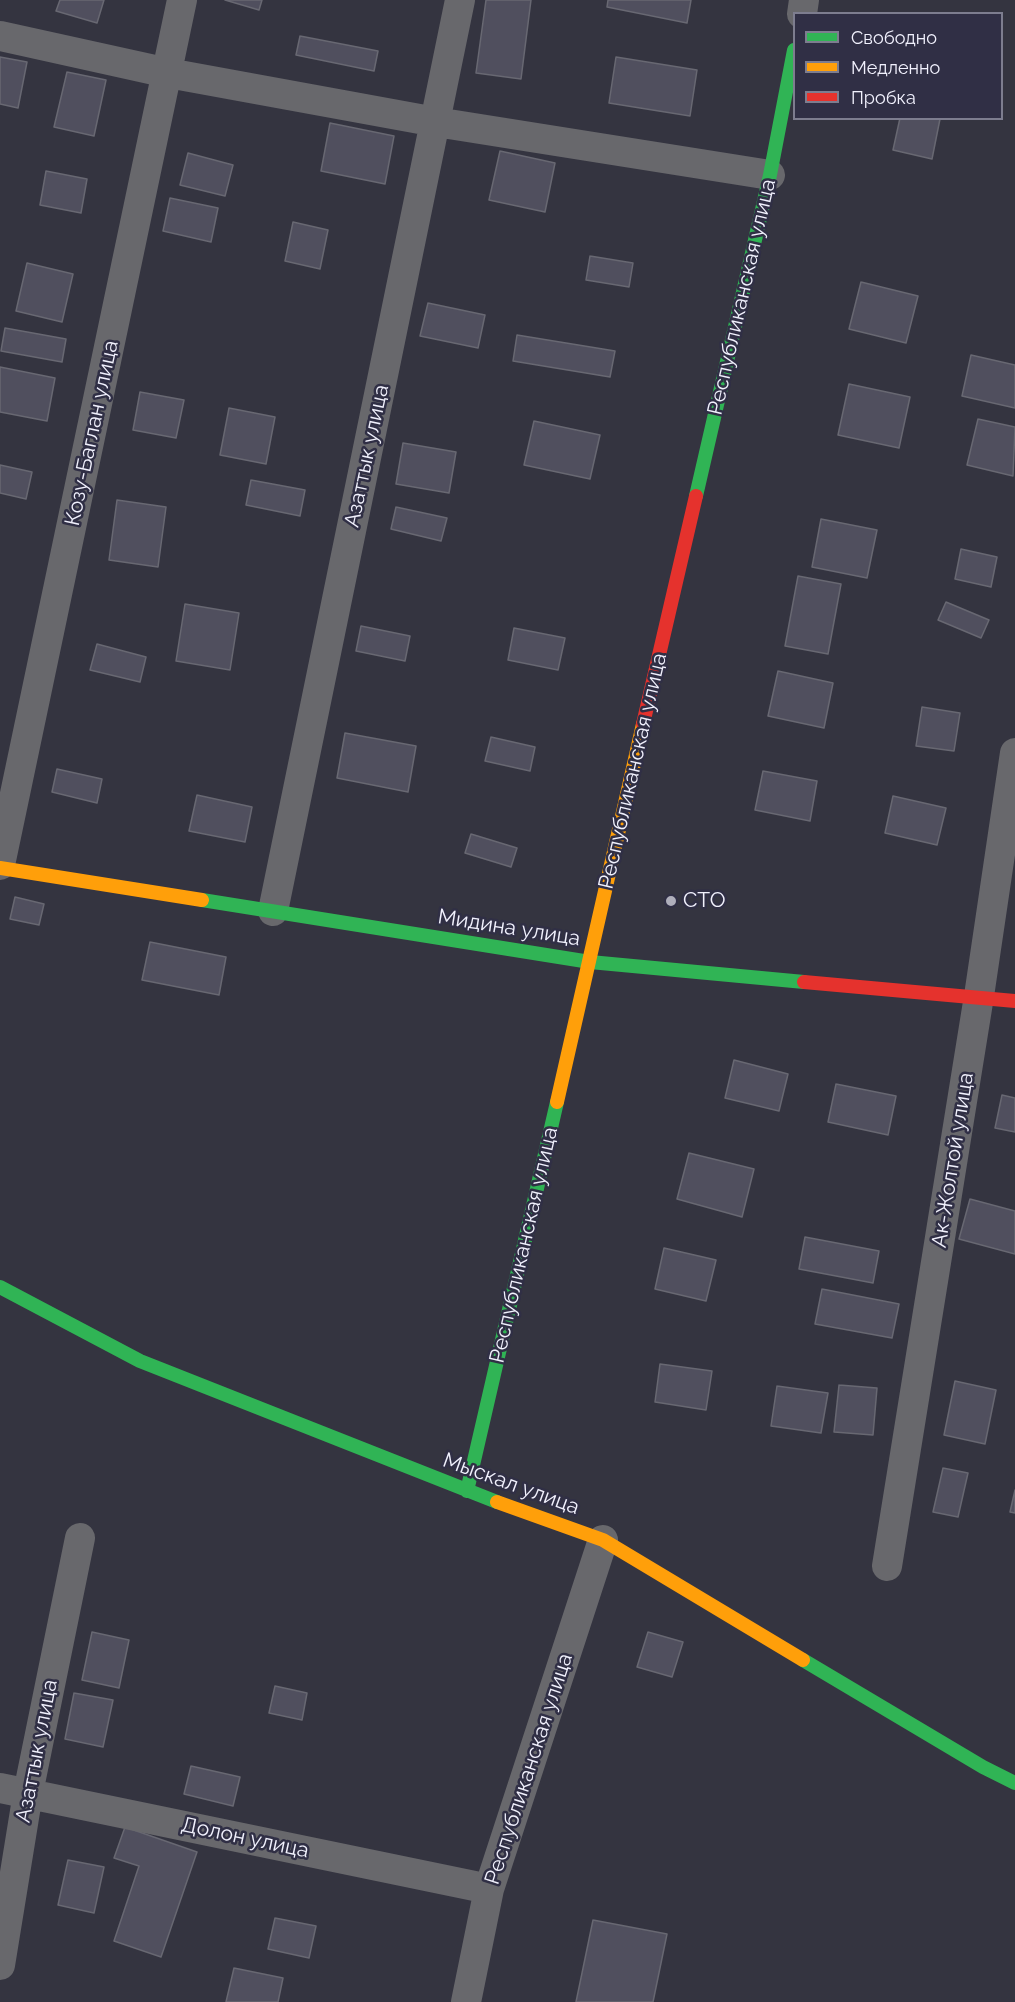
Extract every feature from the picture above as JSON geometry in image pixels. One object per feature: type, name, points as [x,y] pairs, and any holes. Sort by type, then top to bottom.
[{"type":"street","name":"Козу-Баглан улица","points":[[0,866],[182,0]]},
{"type":"street","name":"Азаттык улица","points":[[273,911],[460,0]]},
{"type":"street","points":[[0,36],[168,73],[436,122],[770,175]]},
{"type":"street","name":"Республиканская улица","points":[[467,1491],[770,175],[793,60]]},
{"type":"street","name":"Ак-Жолтой улица","points":[[887,1566],[979,996],[1015,753]]},
{"type":"street","name":"Мидина улица","points":[[0,866],[590,962],[1015,1001]]},
{"type":"street","name":"Мыскал улица","points":[[0,1287],[140,1361],[467,1491],[603,1540],[983,1767],[1015,1783]]},
{"type":"street","name":"Азаттык улица","points":[[0,1965],[14,1791],[80,1538]]},
{"type":"street","name":"Республиканская улица","points":[[466,2002],[489,1889],[603,1540]]},
{"type":"street","name":"Долон улица","points":[[14,1791],[489,1889]]},
{"type":"building","points":[[60,0],[104,0],[97,23],[56,11]]},
{"type":"building","points":[[225,0],[262,0],[259,10]]},
{"type":"building","points":[[486,0],[531,0],[521,79],[476,73]]},
{"type":"building","points":[[608,0],[691,0],[687,23],[607,7]]},
{"type":"building","points":[[300,36],[378,51],[374,71],[296,55]]},
{"type":"building","points":[[0,57],[27,62],[18,108],[0,104]]},
{"type":"building","points":[[616,57],[697,70],[690,116],[609,103]]},
{"type":"building","points":[[67,72],[106,80],[94,136],[54,127]]},
{"type":"building","points":[[900,120],[940,120],[932,159],[893,150]]},
{"type":"building","points":[[330,123],[394,136],[385,184],[321,171]]},
{"type":"building","points":[[500,151],[555,163],[545,212],[489,200]]},
{"type":"building","points":[[188,153],[233,165],[225,196],[180,185]]},
{"type":"building","points":[[46,171],[87,179],[81,213],[40,205]]},
{"type":"building","points":[[170,198],[218,208],[211,242],[163,231]]},
{"type":"building","points":[[293,222],[328,230],[320,269],[285,261]]},
{"type":"building","points":[[590,256],[633,263],[629,287],[586,280]]},
{"type":"building","points":[[27,263],[73,274],[62,322],[16,311]]},
{"type":"building","points":[[861,282],[918,296],[906,343],[849,329]]},
{"type":"building","points":[[428,303],[485,315],[478,348],[420,336]]},
{"type":"building","points":[[5,328],[66,339],[62,362],[1,351]]},
{"type":"building","points":[[517,335],[615,351],[610,377],[513,361]]},
{"type":"building","points":[[971,355],[1015,365],[1015,408],[962,396]]},
{"type":"building","points":[[0,367],[55,378],[47,421],[0,412]]},
{"type":"building","points":[[849,384],[910,397],[899,448],[838,435]]},
{"type":"building","points":[[140,392],[184,400],[176,438],[133,430]]},
{"type":"building","points":[[229,408],[275,417],[266,464],[220,455]]},
{"type":"building","points":[[978,419],[1015,427],[1013,476],[967,465]]},
{"type":"building","points":[[534,421],[600,435],[590,479],[524,465]]},
{"type":"building","points":[[403,443],[456,452],[449,493],[396,484]]},
{"type":"building","points":[[0,465],[32,472],[26,499],[0,493]]},
{"type":"building","points":[[251,480],[305,490],[300,516],[246,505]]},
{"type":"building","points":[[117,500],[166,507],[158,567],[109,560]]},
{"type":"building","points":[[396,507],[447,518],[441,541],[391,529]]},
{"type":"building","points":[[821,519],[877,530],[867,578],[812,567]]},
{"type":"building","points":[[961,549],[997,557],[991,587],[955,579]]},
{"type":"building","points":[[798,576],[841,584],[828,654],[785,646]]},
{"type":"building","points":[[946,602],[989,620],[981,638],[938,620]]},
{"type":"building","points":[[185,604],[239,613],[230,670],[176,661]]},
{"type":"building","points":[[361,626],[410,636],[405,661],[356,651]]},
{"type":"building","points":[[514,628],[565,638],[558,670],[508,660]]},
{"type":"building","points":[[97,644],[146,657],[140,682],[90,670]]},
{"type":"building","points":[[778,671],[833,683],[824,728],[768,716]]},
{"type":"building","points":[[922,707],[960,713],[954,751],[916,746]]},
{"type":"building","points":[[345,733],[416,746],[408,792],[337,778]]},
{"type":"building","points":[[491,737],[535,747],[530,771],[485,761]]},
{"type":"building","points":[[57,769],[102,779],[97,803],[52,792]]},
{"type":"building","points":[[763,771],[817,781],[810,821],[755,810]]},
{"type":"building","points":[[197,795],[252,807],[245,842],[189,831]]},
{"type":"building","points":[[893,796],[946,808],[937,845],[885,833]]},
{"type":"building","points":[[471,834],[517,848],[511,867],[465,853]]},
{"type":"building","points":[[15,897],[44,904],[39,925],[10,919]]},
{"type":"building","points":[[150,942],[226,957],[219,995],[142,980]]},
{"type":"building","points":[[734,1060],[788,1074],[779,1111],[725,1098]]},
{"type":"building","points":[[836,1084],[896,1096],[888,1135],[828,1122]]},
{"type":"building","points":[[1002,1095],[1015,1098],[1015,1132],[995,1128]]},
{"type":"building","points":[[689,1153],[754,1169],[742,1217],[677,1199]]},
{"type":"building","points":[[970,1199],[1015,1211],[1015,1254],[959,1239]]},
{"type":"building","points":[[805,1237],[879,1251],[873,1283],[799,1269]]},
{"type":"building","points":[[664,1248],[716,1260],[706,1301],[655,1289]]},
{"type":"building","points":[[822,1289],[899,1304],[892,1338],[815,1324]]},
{"type":"building","points":[[660,1364],[712,1371],[706,1410],[655,1402]]},
{"type":"building","points":[[955,1381],[996,1390],[985,1444],[944,1435]]},
{"type":"building","points":[[839,1385],[877,1388],[873,1435],[834,1432]]},
{"type":"building","points":[[777,1386],[828,1393],[821,1433],[771,1426]]},
{"type":"building","points":[[943,1468],[968,1473],[958,1517],[933,1512]]},
{"type":"building","points":[[1015,1490],[1015,1513],[1010,1512]]},
{"type":"building","points":[[92,1632],[129,1640],[119,1688],[82,1680]]},
{"type":"building","points":[[648,1632],[683,1642],[672,1677],[637,1667]]},
{"type":"building","points":[[275,1686],[307,1693],[302,1720],[269,1713]]},
{"type":"building","points":[[74,1693],[113,1700],[103,1747],[65,1739]]},
{"type":"building","points":[[191,1766],[240,1777],[233,1806],[184,1794]]},
{"type":"building","points":[[125,1827],[197,1852],[161,1957],[114,1941],[139,1866],[114,1858]]},
{"type":"building","points":[[68,1860],[104,1867],[94,1913],[58,1905]]},
{"type":"building","points":[[275,1918],[316,1926],[309,1958],[268,1949]]},
{"type":"building","points":[[593,1920],[667,1934],[653,2002],[576,2002]]},
{"type":"building","points":[[234,1968],[283,1978],[278,2002],[226,2002]]},
{"type":"traffic: fast","points":[[696,496],[770,175],[793,55]]},
{"type":"traffic: fast","points":[[202,900],[590,962],[804,982]]},
{"type":"traffic: fast","points":[[467,1491],[557,1102]]},
{"type":"traffic: fast","points":[[0,1287],[140,1361],[497,1502]]},
{"type":"traffic: fast","points":[[803,1660],[983,1767],[1015,1783]]},
{"type":"traffic: slow","points":[[557,1102],[643,724]]},
{"type":"traffic: slow","points":[[0,868],[202,900]]},
{"type":"traffic: slow","points":[[497,1502],[603,1540],[803,1660]]},
{"type":"traffic: jam","points":[[643,724],[696,496]]},
{"type":"traffic: jam","points":[[804,982],[1015,1001]]},
{"type":"place","name":"СТО","points":[[671,901]]}]
